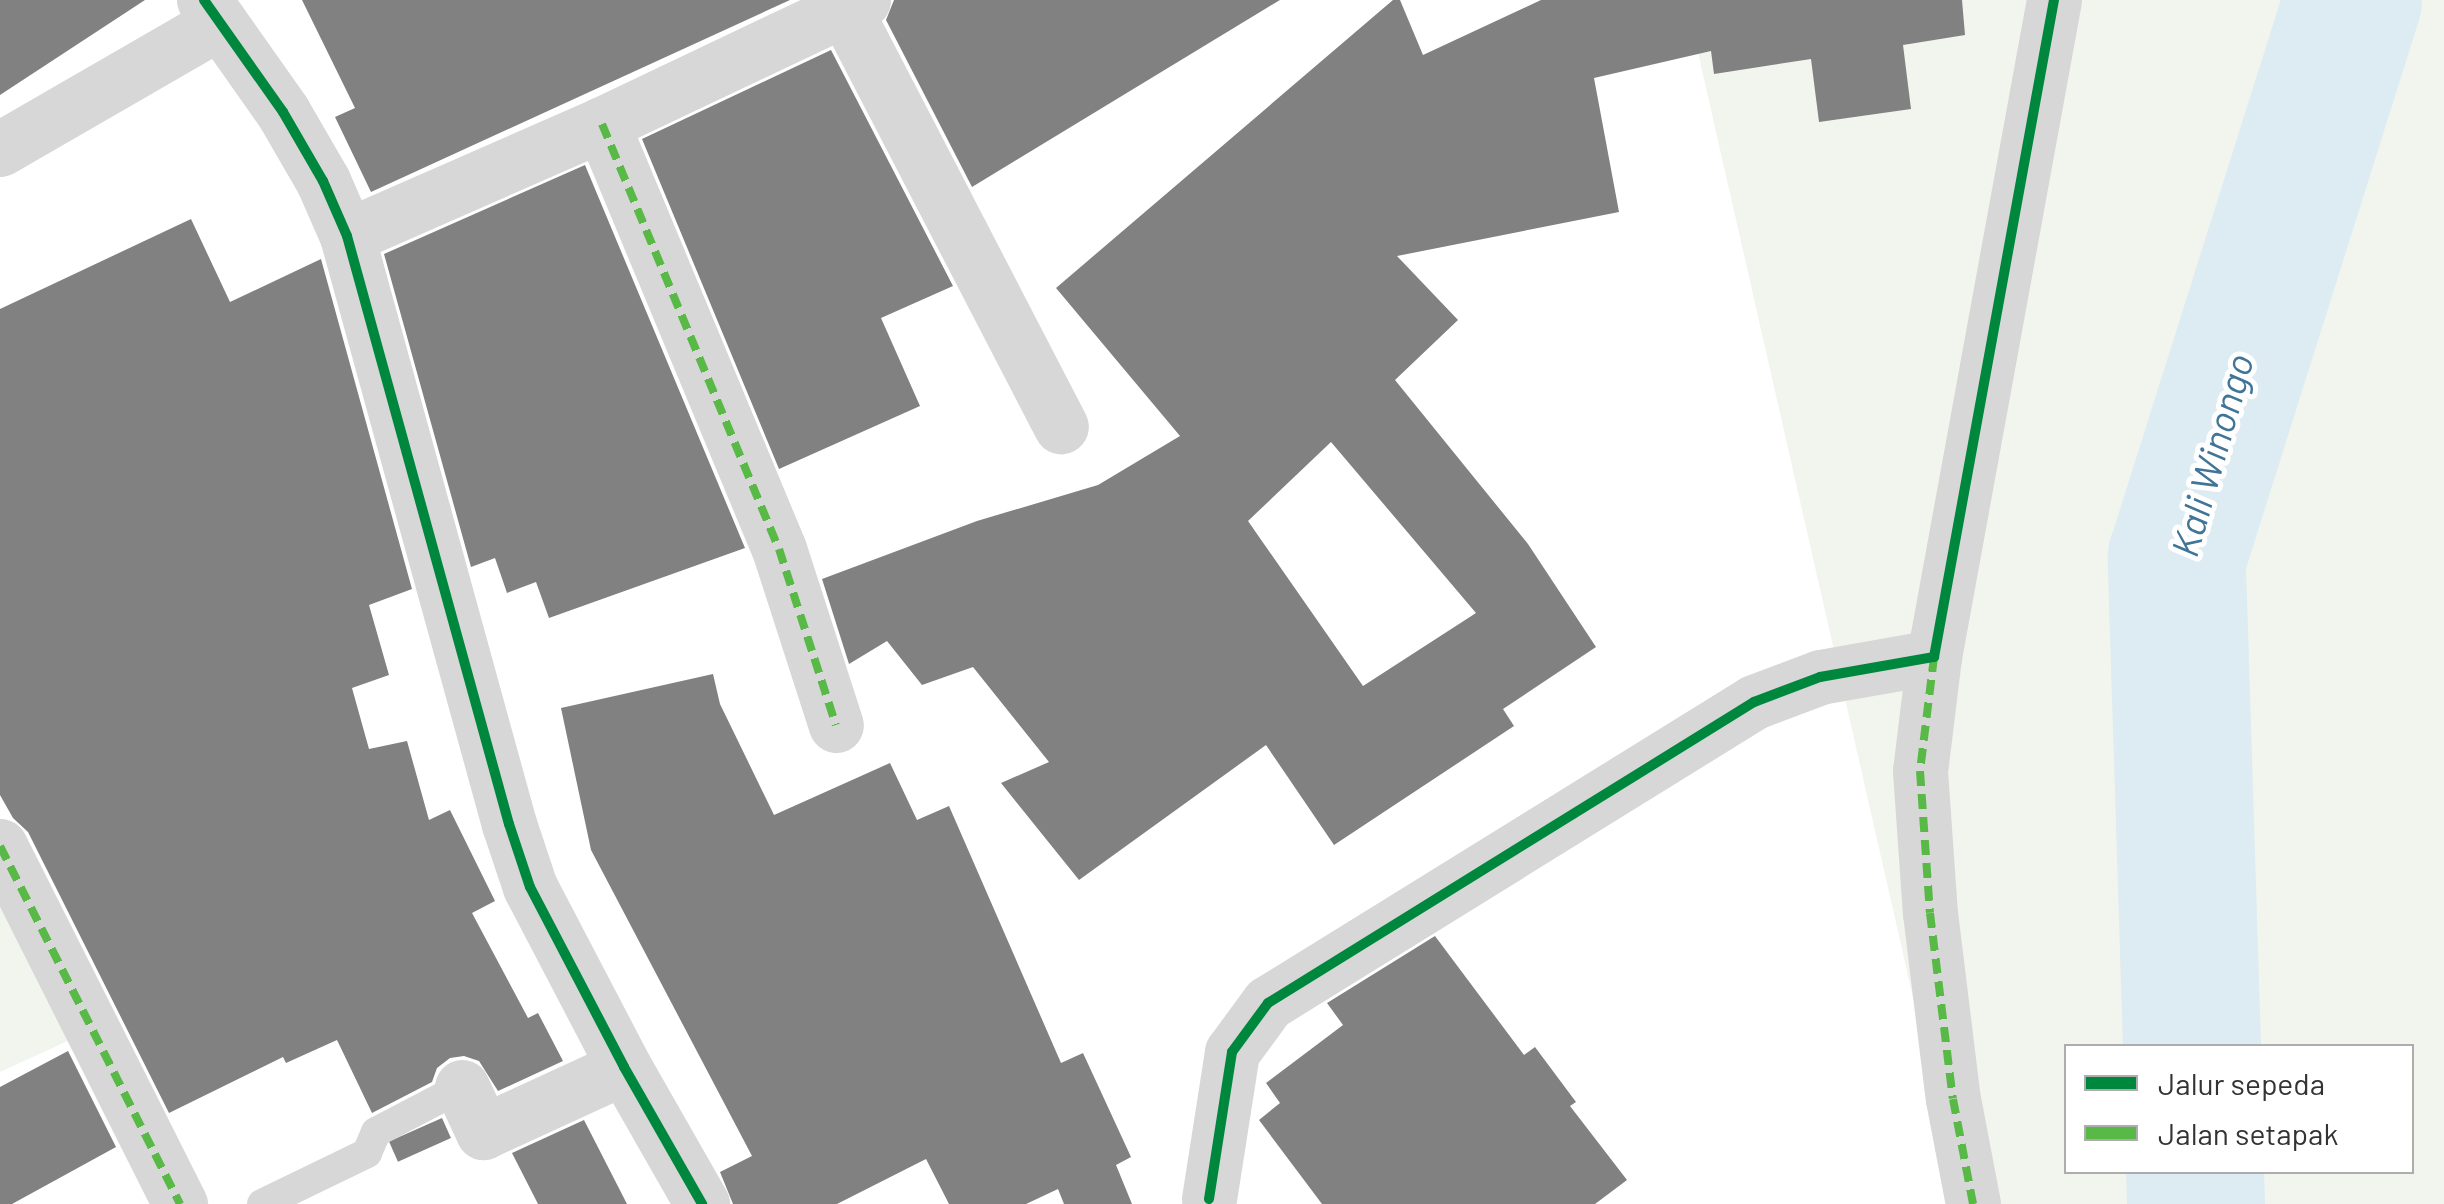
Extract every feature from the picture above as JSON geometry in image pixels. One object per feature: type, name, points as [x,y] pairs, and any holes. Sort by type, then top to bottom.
[{"type":"street","points":[[1972,1204],[1952,1099],[1930,914],[1920,771],[1934,657],[2054,0]]},
{"type":"street","points":[[347,236],[602,124],[854,5],[1061,426]]},
{"type":"street","points":[[0,148],[211,11],[283,112],[323,181],[347,236],[509,824],[530,887],[624,1067],[702,1204]]},
{"type":"street","points":[[602,124],[779,548],[836,725]]},
{"type":"street","points":[[1200,1202],[1232,1052],[1268,1003],[1754,702],[1820,677],[1934,657]]},
{"type":"street","points":[[0,846],[180,1204]]},
{"type":"street","points":[[462,1087],[483,1132],[624,1067]]},
{"type":"lane","points":[[262,1204],[367,1153],[376,1132],[462,1087]]},
{"type":"shaded area","points":[[1686,0],[2444,0],[2444,1204],[1960,1204]]},
{"type":"shaded area","points":[[0,897],[72,1039],[0,1072]]},
{"type":"building","points":[[0,0],[145,0],[0,95]]},
{"type":"building","points":[[302,0],[790,0],[371,192],[335,117],[355,108]]},
{"type":"building","points":[[894,0],[1280,0],[972,187],[886,20]]},
{"type":"building","points":[[1393,0],[1400,0],[1423,55],[1541,0],[1962,0],[1965,35],[1903,45],[1911,109],[1819,122],[1811,59],[1714,74],[1711,51],[1594,78],[1619,212],[1397,256],[1458,320],[1395,380],[1528,544],[1596,647],[1503,709],[1514,726],[1334,845],[1266,745],[1079,880],[1001,783],[1049,762],[973,667],[922,685],[887,641],[849,664],[822,579],[977,521],[1098,485],[1180,436],[1056,288]],"holes":[[[1331,442],[1476,613],[1363,686],[1248,521]]]},
{"type":"building","points":[[831,50],[953,286],[881,318],[920,406],[779,469],[642,139]]},
{"type":"building","points":[[585,165],[745,548],[549,618],[536,582],[507,593],[495,558],[471,567],[384,254]]},
{"type":"building","points":[[191,219],[230,302],[321,259],[412,589],[369,605],[389,675],[352,688],[369,749],[407,741],[429,820],[450,810],[495,901],[472,913],[528,1018],[538,1013],[563,1061],[498,1091],[479,1061],[464,1056],[450,1058],[437,1068],[432,1082],[372,1113],[337,1040],[286,1063],[283,1057],[169,1113],[28,832],[13,818],[0,795],[0,309]]},
{"type":"building","points":[[713,674],[720,704],[774,815],[890,763],[917,820],[949,806],[1061,1063],[1083,1053],[1131,1157],[1116,1165],[1132,1204],[1064,1204],[1058,1189],[1026,1204],[949,1204],[926,1159],[837,1204],[733,1204],[720,1172],[752,1156],[591,850],[561,708]]},
{"type":"building","points":[[1435,936],[1524,1055],[1535,1047],[1576,1102],[1570,1106],[1627,1180],[1595,1204],[1322,1204],[1259,1120],[1280,1103],[1266,1083],[1343,1025],[1327,1003]]},
{"type":"building","points":[[68,1051],[116,1147],[12,1204],[0,1204],[0,1087]]},
{"type":"building","points":[[442,1118],[451,1138],[398,1162],[389,1142]]},
{"type":"building","points":[[584,1120],[627,1204],[538,1204],[512,1153]]},
{"type":"waterway","name":"Kali Winongo","points":[[2192,1044],[2177,558],[2353,0]]},
{"type":"waterway","name":"Kali Winongo","points":[[2195,1174],[2196,1204]]},
{"type":"marked path","points":[[602,124],[779,549],[836,725]]},
{"type":"marked path","points":[[1934,657],[1920,771],[1930,913],[1953,1099],[1973,1204]]},
{"type":"marked path","points":[[0,846],[180,1204]]},
{"type":"cycle path","points":[[204,0],[283,112],[323,181],[347,236],[509,824],[530,887],[624,1067],[702,1204]]},
{"type":"cycle path","points":[[1209,1199],[1232,1052],[1268,1003],[1754,702],[1820,677],[1934,657],[2054,0]]}]
